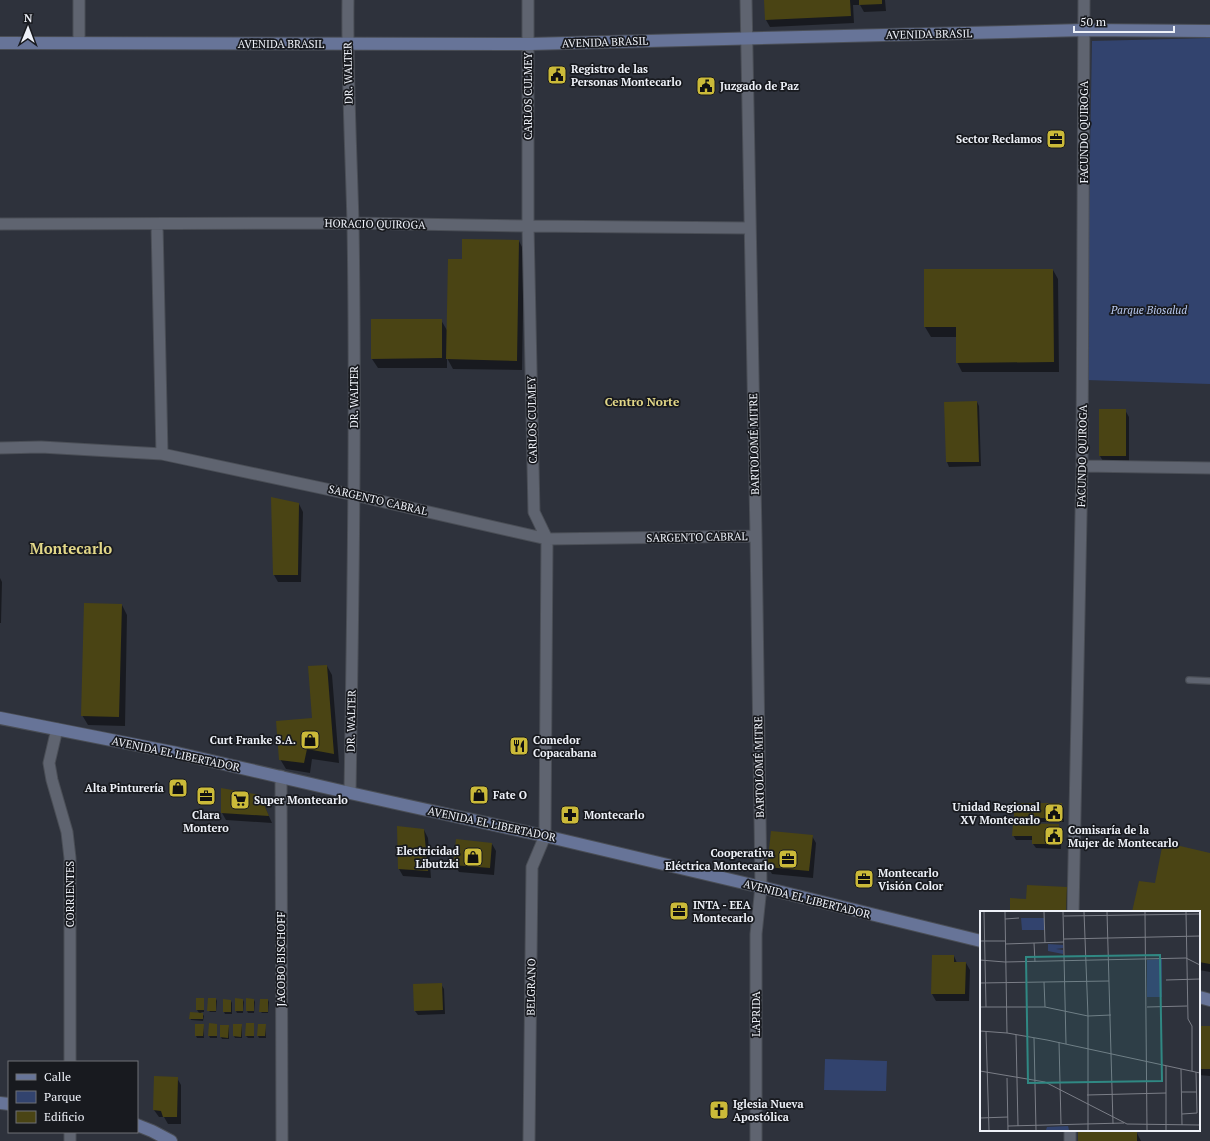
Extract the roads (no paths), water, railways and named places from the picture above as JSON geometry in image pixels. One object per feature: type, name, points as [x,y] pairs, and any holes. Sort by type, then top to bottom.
[{"type":"main road","name":"AVENIDA BRASIL","points":[[0,43],[529,44],[1084,30],[1210,31]]},
{"type":"main road","name":"AVENIDA EL LIBERTADOR","points":[[0,718],[177,753],[545,836],[761,887],[980,942]]},
{"type":"main road","points":[[138,1125],[172,1141]]},
{"type":"street","points":[[79,0],[79,42]]},
{"type":"street","name":"DR. WALTER","points":[[348,0],[347,44],[352,223],[354,495],[350,793]]},
{"type":"street","name":"CARLOS CULMEY","points":[[528,0],[528,226],[534,512],[547,539],[545,836]]},
{"type":"street","name":"BARTOLOMÉ MITRE","points":[[746,0],[761,887]]},
{"type":"street","name":"FACUNDO QUIROGA","points":[[1072,911],[1082,466],[1084,0]]},
{"type":"street","name":"HORACIO QUIROGA","points":[[0,224],[352,223],[750,228]]},
{"type":"street","points":[[157,224],[162,454]]},
{"type":"street","name":"SARGENTO CABRAL","points":[[0,448],[41,447],[162,454],[354,495],[547,539],[756,536]]},
{"type":"street","points":[[1082,466],[1210,468]]},
{"type":"street","name":"CORRIENTES","points":[[57,729],[49,763],[52,780],[67,832],[70,858],[70,1061]]},
{"type":"street","name":"JACOBO BISCHOFF","points":[[281,776],[282,1141]]},
{"type":"street","name":"BELGRANO","points":[[529,1141],[532,867],[545,836]]},
{"type":"street","name":"LAPRIDA","points":[[756,1141],[756,934],[761,887]]},
{"type":"lane","points":[[1189,680],[1210,681]]},
{"type":"place","name":"Registro de las Personas Montecarlo","points":[[557,75]]},
{"type":"place","name":"Juzgado de Paz","points":[[706,86]]},
{"type":"place","name":"Sector Reclamos","points":[[1056,139]]},
{"type":"place","name":"Curt Franke S.A.","points":[[310,740]]},
{"type":"place","name":"Comedor Copacabana","points":[[519,746]]},
{"type":"place","name":"Alta Pinturería","points":[[178,788]]},
{"type":"place","name":"Fate O","points":[[479,795]]},
{"type":"place","name":"Clara Montero","points":[[206,796]]},
{"type":"place","name":"Super Montecarlo","points":[[240,800]]},
{"type":"place","name":"Unidad Regional XV Montecarlo","points":[[1054,813]]},
{"type":"place","name":"Montecarlo","points":[[570,815]]},
{"type":"place","name":"Comisaría de la Mujer de Montecarlo","points":[[1054,836]]},
{"type":"place","name":"Electricidad Libutzki","points":[[473,857]]},
{"type":"place","name":"Cooperativa Eléctrica Montecarlo","points":[[788,859]]},
{"type":"place","name":"Montecarlo Visión Color","points":[[864,879]]},
{"type":"place","name":"INTA - EEA Montecarlo","points":[[679,911]]},
{"type":"place","name":"Iglesia Nueva Apostólica","points":[[719,1110]]},
{"type":"district","name":"Centro Norte","points":[[642,402]]},
{"type":"district","name":"Montecarlo","points":[[71,549]]},
{"type":"park label","name":"Parque Biosalud","points":[[1149,310]]}]
